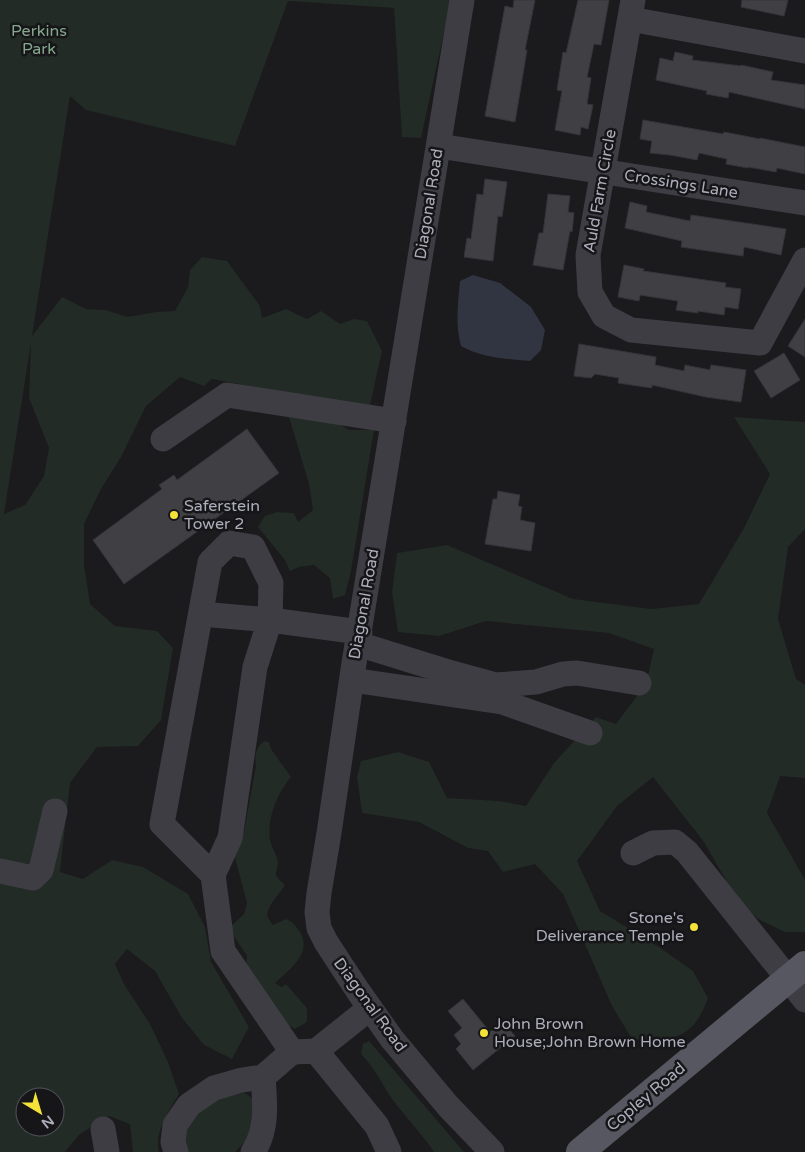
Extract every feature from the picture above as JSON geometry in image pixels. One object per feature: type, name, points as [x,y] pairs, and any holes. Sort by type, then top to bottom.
[{"type":"main road","name":"Copley Road","points":[[580,1152],[796,972]]},
{"type":"street","name":"Diagonal Road","points":[[462,0],[352,680],[319,892],[318,912],[319,928],[326,942],[370,1008],[448,1106],[492,1152]]},
{"type":"street","name":"Auld Farm Circle","points":[[805,51],[631,10],[588,255],[590,292],[604,316],[631,330],[760,343],[805,260]]},
{"type":"street","name":"Crossings Lane","points":[[439,146],[805,203]]},
{"type":"street","points":[[163,440],[227,395],[394,421]]},
{"type":"street","points":[[213,875],[162,824],[210,562],[229,543],[253,547],[271,584],[270,620],[255,666],[230,838],[213,875],[223,951],[292,1052]]},
{"type":"street","points":[[201,614],[270,620],[359,638],[445,671],[496,685],[536,682],[563,674],[577,673],[639,683]]},
{"type":"street","points":[[352,680],[502,702],[590,733]]},
{"type":"street","points":[[0,871],[33,878],[41,870],[55,811]]},
{"type":"street","points":[[633,853],[653,843],[675,842],[687,852],[796,972],[805,1000]]},
{"type":"street","points":[[176,1152],[173,1142],[175,1125],[189,1105],[214,1088],[242,1080],[263,1077],[292,1052],[316,1051],[370,1008]]},
{"type":"street","points":[[316,1051],[377,1126],[389,1152]]},
{"type":"street","points":[[252,1152],[259,1143],[265,1115],[263,1077]]},
{"type":"green space","name":"Perkins Park","points":[[0,0],[451,0],[421,138],[402,137],[394,8],[288,1],[235,146],[86,110],[70,96],[32,336],[62,297],[86,309],[106,310],[127,317],[175,311],[188,287],[190,270],[202,257],[227,261],[260,306],[262,318],[286,309],[307,319],[321,311],[340,324],[354,319],[367,321],[382,351],[370,405],[312,397],[212,379],[204,386],[180,377],[146,406],[121,457],[101,489],[84,524],[84,565],[90,604],[115,626],[157,631],[173,648],[161,720],[138,746],[97,747],[70,783],[60,872],[83,879],[112,860],[143,867],[188,894],[205,927],[211,962],[249,1027],[232,1059],[204,1045],[182,1018],[155,971],[127,949],[115,964],[124,984],[150,1024],[168,1062],[179,1094],[160,1130],[159,1152],[133,1152],[130,1124],[109,1116],[80,1134],[65,1152],[0,1152]],"holes":[[[31,343],[29,398],[49,448],[44,476],[25,505],[4,514]]]},
{"type":"green space","points":[[289,417],[335,422],[349,430],[374,430],[351,571],[345,595],[333,599],[330,578],[314,565],[299,567],[290,571],[285,560],[258,527],[265,516],[277,512],[294,513],[298,522],[313,510],[309,484]]},
{"type":"green space","points":[[734,417],[805,422],[805,529],[788,547],[778,619],[796,679],[805,685],[805,778],[780,776],[767,813],[805,880],[805,932],[785,932],[760,920],[740,905],[704,842],[653,777],[617,806],[577,861],[600,911],[659,947],[693,971],[708,998],[696,1022],[680,1035],[659,1039],[632,1039],[612,1006],[563,894],[535,864],[503,872],[488,851],[468,848],[419,822],[362,813],[357,777],[361,761],[398,752],[429,762],[447,798],[499,801],[526,806],[554,763],[596,717],[616,724],[646,684],[654,649],[609,633],[486,621],[439,636],[398,632],[392,592],[397,553],[447,545],[573,599],[651,609],[699,604],[744,528],[770,474]]},
{"type":"green space","points":[[264,741],[269,742],[271,749],[291,777],[277,798],[270,823],[270,840],[278,863],[276,874],[285,885],[272,904],[267,916],[273,925],[286,919],[290,921],[300,932],[303,940],[304,947],[298,960],[275,983],[282,987],[286,984],[307,1008],[307,1022],[295,1029],[279,1020],[245,971],[247,956],[230,927],[244,914],[247,903],[235,858],[244,831],[256,766],[256,752]]},
{"type":"green space","points":[[369,1041],[464,1152],[434,1152],[392,1099],[374,1070],[361,1054],[363,1044]]},
{"type":"green space","points":[[245,1093],[256,1104],[251,1135],[235,1152],[188,1152],[185,1145],[185,1137],[187,1129],[197,1115],[217,1100]]},
{"type":"water","points":[[473,275],[500,283],[531,307],[545,330],[541,350],[530,361],[503,359],[477,353],[461,346],[458,322],[460,281]]},
{"type":"building","points":[[514,0],[535,0],[525,50],[527,50],[515,122],[485,116],[505,6],[513,8]]},
{"type":"building","points":[[578,0],[609,0],[601,45],[594,44],[587,77],[591,78],[587,104],[593,105],[588,129],[581,127],[580,135],[555,130],[562,91],[557,90],[563,52],[566,53]]},
{"type":"building","points":[[742,0],[788,0],[784,16],[741,7]]},
{"type":"building","points":[[675,52],[693,56],[692,60],[741,65],[773,72],[771,80],[805,85],[805,109],[729,92],[728,98],[706,94],[707,91],[656,80],[660,58],[673,61]]},
{"type":"building","points":[[643,120],[805,147],[805,174],[777,168],[776,172],[726,164],[727,159],[699,153],[697,160],[650,153],[652,141],[640,139]]},
{"type":"building","points":[[485,179],[507,182],[502,217],[498,216],[493,261],[464,257],[467,238],[471,239],[477,194],[483,195]]},
{"type":"building","points":[[548,194],[570,196],[568,212],[574,213],[572,232],[570,231],[563,270],[533,265],[539,233],[543,233]]},
{"type":"building","points":[[630,202],[647,206],[646,212],[690,221],[691,215],[786,229],[781,255],[744,247],[743,256],[681,247],[682,241],[625,228]]},
{"type":"building","points":[[624,265],[644,269],[643,271],[726,283],[725,287],[741,289],[738,309],[725,307],[724,315],[698,311],[698,313],[676,310],[678,301],[640,295],[639,301],[618,297]]},
{"type":"building","points":[[805,319],[805,357],[788,346]]},
{"type":"building","points":[[579,344],[656,357],[655,365],[684,371],[685,365],[710,370],[711,365],[746,370],[741,402],[706,397],[652,385],[652,388],[618,383],[619,378],[595,374],[591,378],[574,376]]},
{"type":"building","points":[[784,353],[800,380],[771,398],[754,371]]},
{"type":"building","name":"Saferstein Tower 2","points":[[247,429],[279,473],[124,584],[93,540],[162,489],[159,485],[174,475],[177,480]]},
{"type":"building","points":[[498,491],[520,495],[518,506],[522,507],[520,520],[535,523],[531,551],[485,544],[493,499],[497,499]]},
{"type":"building","name":"John Brown House;John Brown Home","points":[[463,999],[490,1032],[502,1021],[515,1036],[473,1070],[456,1049],[461,1044],[454,1035],[462,1028],[448,1011]]},
{"type":"place","name":"Saferstein Tower 2","points":[[174,515]]},
{"type":"place","name":"Stone's Deliverance Temple","points":[[694,927]]},
{"type":"place","name":"John Brown House;John Brown Home","points":[[484,1033]]}]
